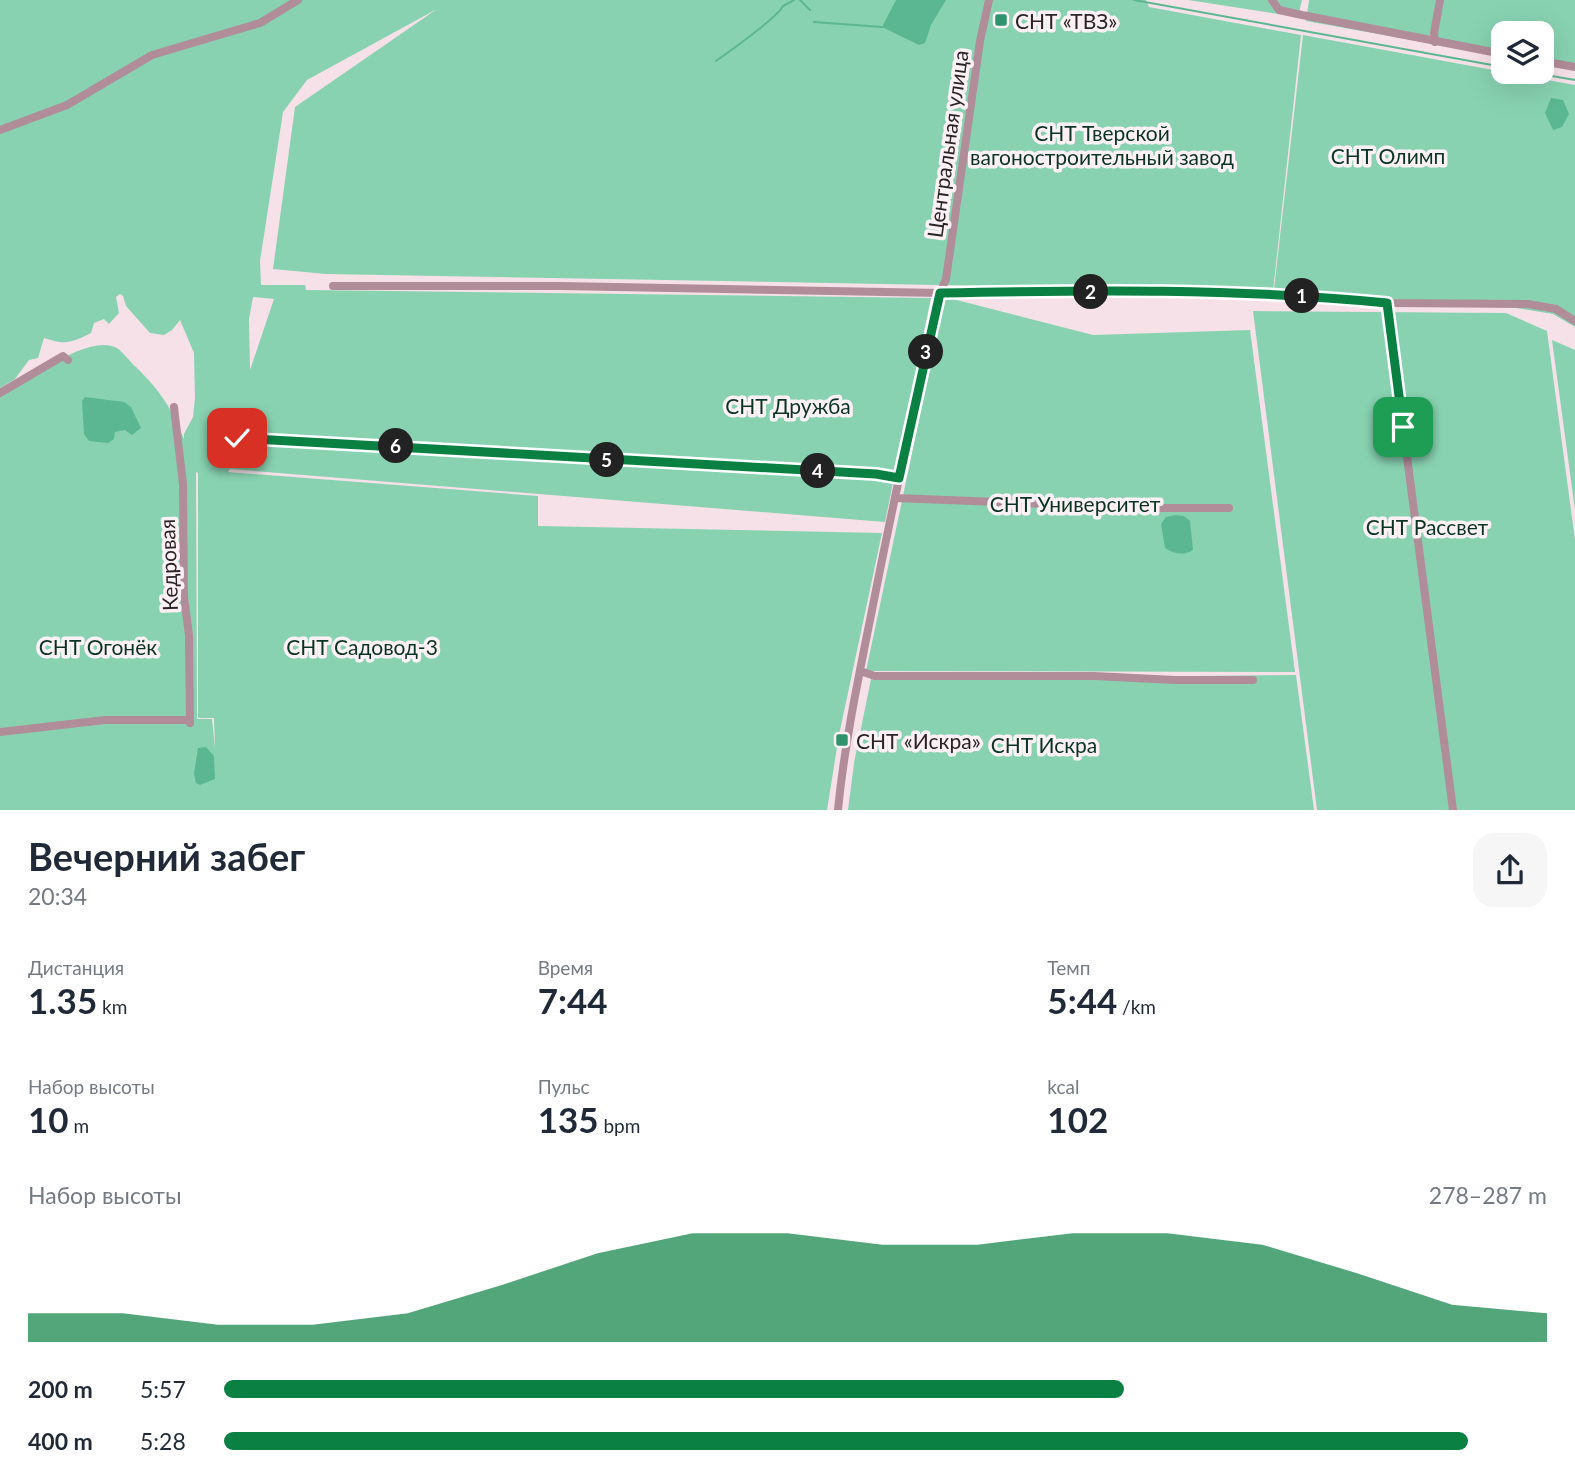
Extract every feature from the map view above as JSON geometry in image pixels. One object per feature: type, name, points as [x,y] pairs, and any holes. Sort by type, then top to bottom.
[{"type":"street","points":[[0,130],[67,104],[152,54],[260,23],[298,0]]},
{"type":"street","name":"Центральная улица","points":[[838,810],[860,671],[899,478],[940,293],[946,279],[980,41],[989,0]]},
{"type":"street","points":[[1272,0],[1279,10],[1491,52]]},
{"type":"street","points":[[1435,42],[1440,0]]},
{"type":"street","points":[[1554,63],[1575,67]]},
{"type":"street","points":[[333,286],[561,286],[940,293],[1226,293],[1320,296],[1387,303],[1528,304],[1556,309],[1575,321]]},
{"type":"street","points":[[1387,303],[1453,810]]},
{"type":"street","points":[[0,393],[63,356],[68,360]]},
{"type":"street","name":"Кедровая","points":[[0,732],[105,720],[190,721],[189,635],[184,597],[183,484],[174,407]]},
{"type":"street","points":[[237,438],[876,474],[899,478]]},
{"type":"street","points":[[895,498],[1153,508],[1230,508]]},
{"type":"street","points":[[860,671],[875,676],[1068,675],[1253,680]]},
{"type":"green space","points":[[0,0],[1146,0],[1149,7],[1301,35],[1273,291],[326,274],[273,269],[295,107],[437,9],[307,80],[283,112],[260,261],[261,285],[305,285],[306,290],[931,298],[885,522],[230,469],[228,472],[538,496],[538,526],[882,533],[839,735],[827,810],[0,810],[0,396],[74,352],[105,345],[120,350],[152,384],[170,409],[184,439],[193,417],[194,353],[180,320],[164,335],[150,333],[126,306],[120,294],[116,297],[119,313],[109,324],[104,319],[94,323],[91,333],[73,341],[57,342],[44,338],[38,358],[29,360],[15,379],[0,388]],"holes":[[[253,297],[274,299],[250,370],[249,319]],[[196,472],[198,718],[214,718],[215,748],[212,719],[197,719]]]},
{"type":"green space","points":[[1188,0],[1302,0],[1298,17]]},
{"type":"green space","points":[[1309,0],[1438,0],[1428,43],[1306,21]]},
{"type":"green space","points":[[1442,0],[1575,0],[1575,69],[1554,65],[1554,21],[1491,21],[1491,55],[1433,44]]},
{"type":"green space","name":"СНТ Олимп","points":[[1303,35],[1491,70],[1491,84],[1554,84],[1554,81],[1575,85],[1575,327],[1553,314],[1510,307],[1391,306],[1319,299],[1273,298]]},
{"type":"green space","name":"СНТ Университет","points":[[945,297],[1093,335],[1250,330],[1295,672],[866,671]]},
{"type":"green space","name":"СНТ Рассвет","points":[[1253,311],[1506,313],[1547,331],[1575,540],[1575,810],[1317,810]]},
{"type":"green space","points":[[1552,340],[1575,350],[1575,510]]},
{"type":"green space","name":"СНТ Искра","points":[[1296,675],[1314,810],[848,810],[854,763],[871,679]]},
{"type":"shaded area","points":[[896,0],[946,0],[931,25],[925,43],[919,45],[882,27]]},
{"type":"shaded area","points":[[1551,98],[1563,100],[1569,114],[1562,127],[1553,130],[1545,113]]},
{"type":"shaded area","points":[[85,397],[124,402],[131,407],[141,428],[132,435],[125,430],[115,432],[114,439],[108,443],[89,441],[84,434],[82,401]]},
{"type":"shaded area","points":[[1184,516],[1190,521],[1193,550],[1190,552],[1179,554],[1165,548],[1161,524],[1166,517]]},
{"type":"shaded area","points":[[206,747],[214,756],[215,779],[200,785],[196,783],[194,774],[198,748]]},
{"type":"waterway","points":[[716,61],[794,0]]},
{"type":"waterway","points":[[800,0],[810,10]]},
{"type":"waterway","points":[[1134,0],[1491,65]]},
{"type":"waterway","points":[[814,22],[882,27]]},
{"type":"waterway","points":[[1554,76],[1575,80]]},
{"type":"place","name":"СНТ «ТВЗ»","points":[[1001,20]]},
{"type":"place","name":"СНТ «Искра»","points":[[842,740]]},
{"type":"route","points":[[237,438],[876,474],[899,478],[940,293],[1034,291],[1320,296],[1387,303],[1403,427]]},
{"type":"park label","name":"СНТ Тверской вагоностроительный завод","points":[[1102,144]]},
{"type":"park label","name":"СНТ Дружба","points":[[788,405]]},
{"type":"park label","name":"СНТ Огонёк","points":[[98,646]]},
{"type":"park label","name":"СНТ Садовод-3","points":[[362,646]]}]
